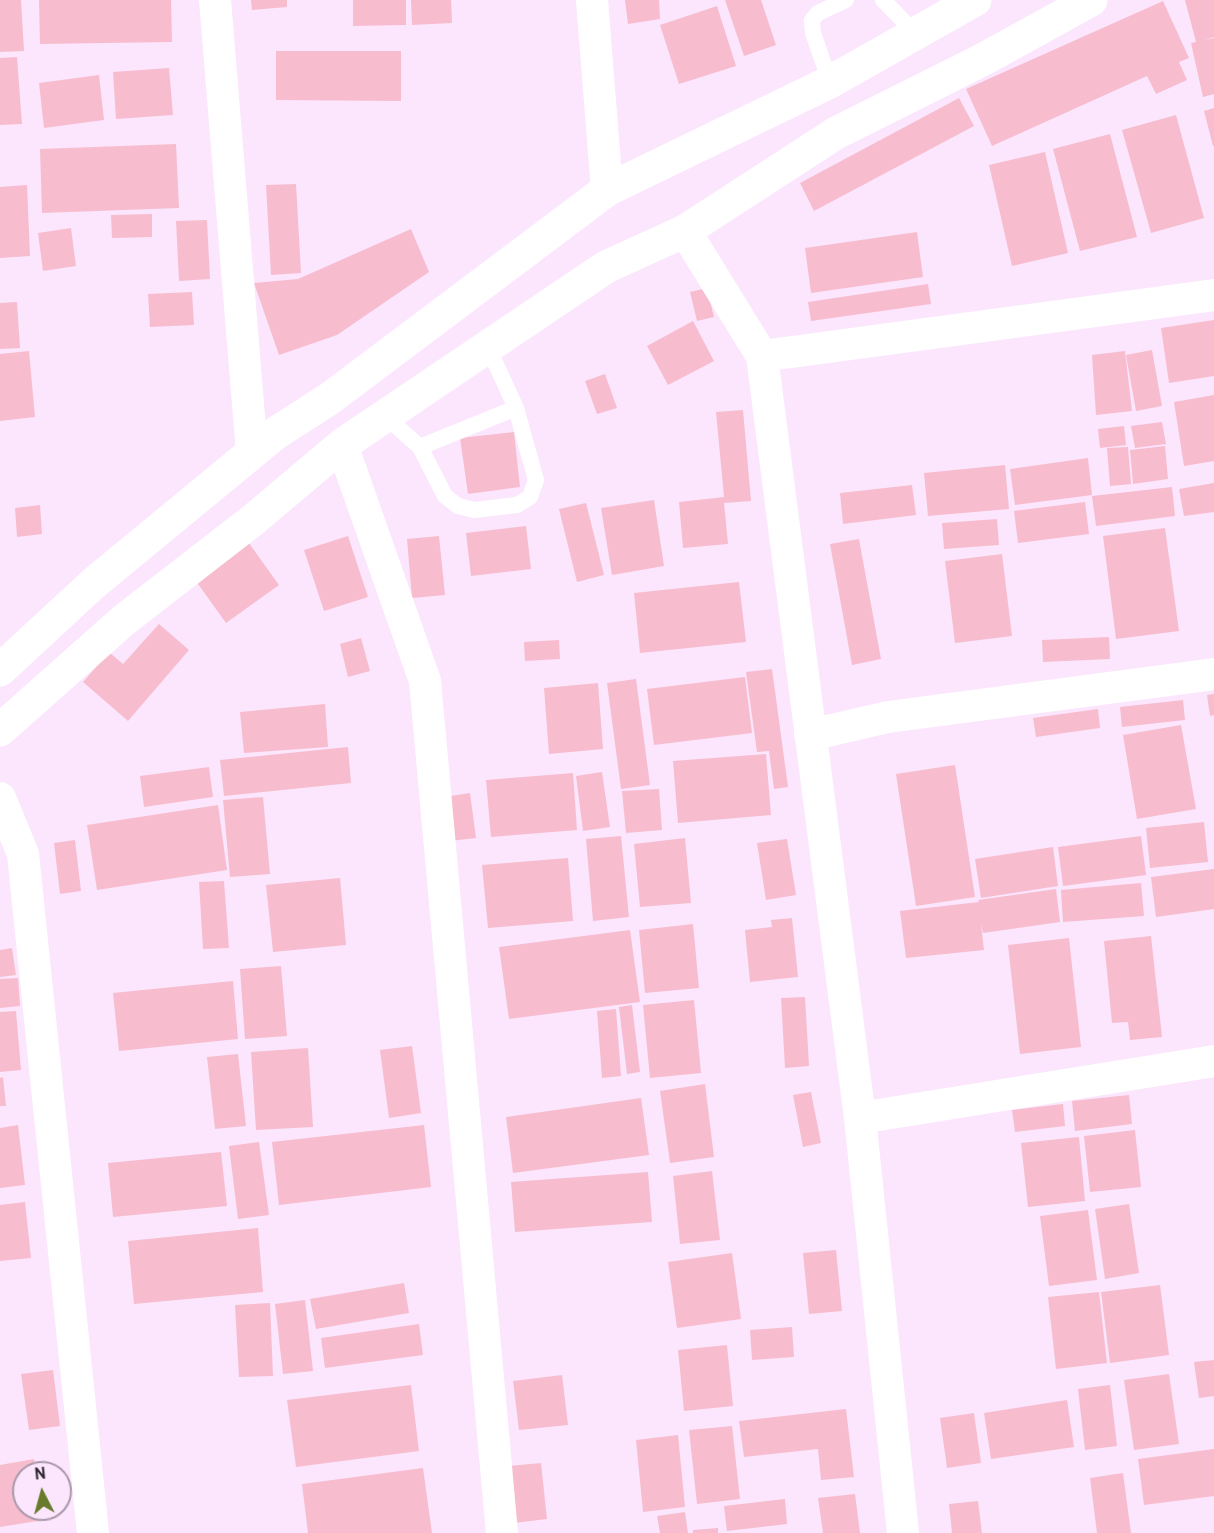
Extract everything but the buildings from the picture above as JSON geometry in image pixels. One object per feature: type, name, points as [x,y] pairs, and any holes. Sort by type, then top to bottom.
[{"type":"main road","points":[[0,670],[94,583],[276,433],[329,399],[607,190],[830,82],[975,0]]},
{"type":"main road","points":[[0,730],[124,620],[253,520],[342,445],[606,267],[685,231],[836,132],[982,60],[1091,0]]},
{"type":"street","points":[[215,0],[252,453]]},
{"type":"street","points":[[592,0],[607,190]]},
{"type":"street","points":[[685,231],[762,356],[860,1118],[903,1533]]},
{"type":"street","points":[[762,356],[1214,295]]},
{"type":"street","points":[[342,445],[425,681],[502,1533]]},
{"type":"street","points":[[810,735],[888,717],[1214,674]]},
{"type":"street","points":[[0,798],[23,854],[93,1533]]},
{"type":"street","points":[[860,1118],[1214,1061]]},
{"type":"lane","points":[[830,82],[813,33],[812,20],[818,13],[846,0]]},
{"type":"lane","points":[[883,1],[916,33]]},
{"type":"lane","points":[[386,417],[420,447],[445,496],[458,506],[474,510],[517,505],[530,496],[536,480],[516,408],[488,347]]},
{"type":"lane","points":[[420,447],[516,408]]}]
